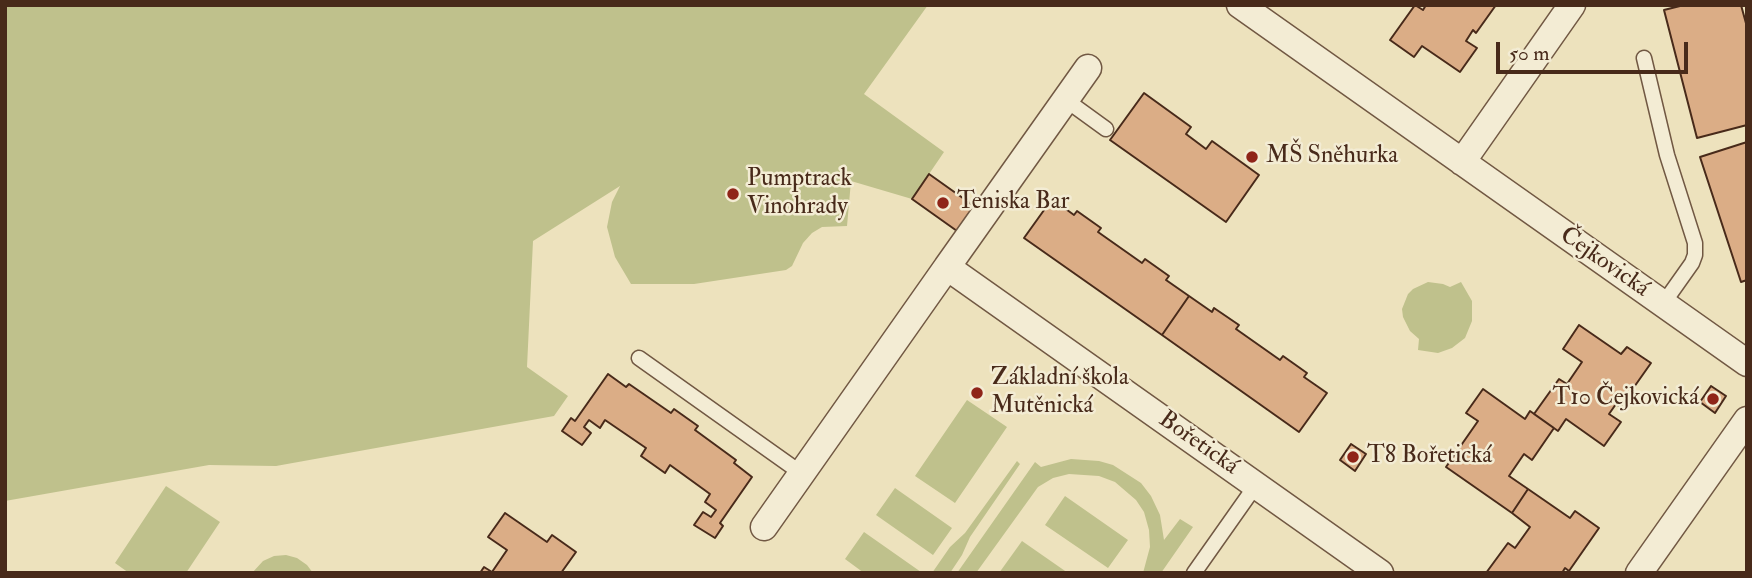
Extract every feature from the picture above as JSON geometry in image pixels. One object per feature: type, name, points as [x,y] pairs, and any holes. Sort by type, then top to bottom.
[{"type":"street","name":"Čejkovická","points":[[1240,5],[1747,363]]},
{"type":"street","points":[[1462,162],[1572,5]]},
{"type":"street","points":[[764,527],[1088,68]]},
{"type":"street","name":"Bořetická","points":[[947,267],[1380,573]]},
{"type":"street","points":[[1639,573],[1747,420]]},
{"type":"lane","points":[[1643,58],[1667,155],[1695,243],[1692,263],[1663,304]]},
{"type":"lane","points":[[1066,100],[1106,129]]},
{"type":"lane","points":[[639,358],[801,473]]},
{"type":"lane","points":[[1194,573],[1256,485]]},
{"type":"green space","points":[[5,5],[928,5],[864,94],[944,152],[912,199],[851,181],[847,226],[822,227],[812,233],[803,243],[792,266],[786,270],[694,284],[631,284],[615,257],[607,227],[612,202],[620,186],[533,241],[527,367],[568,396],[554,416],[276,466],[209,465],[5,501]]},
{"type":"green space","points":[[1428,282],[1450,287],[1461,282],[1472,301],[1472,321],[1465,338],[1452,348],[1438,353],[1418,350],[1419,339],[1410,331],[1403,317],[1402,309],[1408,294]]},
{"type":"green space","points":[[967,400],[1007,427],[955,503],[915,476]]},
{"type":"green space","points":[[1071,459],[1113,465],[1141,483],[1160,515],[1164,540],[1180,519],[1193,527],[1161,573],[1143,573],[1150,547],[1149,530],[1144,512],[1136,500],[1115,482],[1099,476],[1069,474],[1053,478],[1038,487],[976,573],[957,573],[1035,462],[1041,467]]},
{"type":"green space","points":[[1017,461],[1020,464],[970,537],[950,573],[932,573],[950,547],[965,533]]},
{"type":"green space","points":[[166,486],[220,522],[186,573],[129,573],[115,563]]},
{"type":"green space","points":[[895,488],[952,528],[933,555],[876,515]]},
{"type":"green space","points":[[1065,496],[1128,540],[1108,568],[1045,525]]},
{"type":"green space","points":[[864,532],[921,572],[864,573],[845,559]]},
{"type":"green space","points":[[1022,541],[1068,573],[999,573]]},
{"type":"green space","points":[[286,555],[297,558],[313,573],[252,573],[263,561]]},
{"type":"building","points":[[1415,5],[1423,10],[1426,5],[1496,5],[1476,33],[1473,30],[1466,41],[1477,48],[1460,72],[1422,46],[1414,57],[1390,40]]},
{"type":"building","points":[[1684,5],[1741,5],[1747,27],[1747,125],[1697,138],[1664,10]]},
{"type":"building","name":"MŠ Sněhurka","points":[[1144,93],[1191,127],[1186,134],[1206,149],[1212,141],[1259,175],[1226,222],[1110,140]]},
{"type":"building","points":[[1747,142],[1747,280],[1741,282],[1700,157]]},
{"type":"building","name":"Teniska Bar","points":[[929,174],[974,206],[957,231],[912,199]]},
{"type":"building","points":[[1052,199],[1074,215],[1077,211],[1101,228],[1098,232],[1142,263],[1145,259],[1169,276],[1166,280],[1189,296],[1162,335],[1024,238]]},
{"type":"building","points":[[1189,296],[1212,312],[1214,308],[1239,325],[1236,329],[1280,360],[1283,356],[1307,373],[1304,377],[1327,393],[1299,432],[1162,335]]},
{"type":"building","points":[[1579,325],[1621,354],[1627,347],[1651,363],[1620,407],[1616,404],[1609,414],[1621,422],[1604,446],[1566,419],[1558,431],[1534,414],[1559,379],[1567,384],[1582,362],[1563,349]]},
{"type":"building","points":[[608,374],[626,387],[629,384],[671,413],[674,409],[698,426],[695,430],[736,460],[734,463],[752,477],[720,523],[723,526],[715,538],[694,525],[703,512],[711,517],[716,510],[705,502],[710,494],[670,465],[665,473],[641,456],[646,448],[605,420],[600,428],[589,420],[584,427],[591,433],[582,445],[562,431],[571,418],[575,421]]},
{"type":"building","name":"T10 Čejkovická","points":[[1711,386],[1726,396],[1715,413],[1700,402]]},
{"type":"building","points":[[1483,389],[1525,419],[1530,411],[1554,428],[1532,460],[1524,454],[1509,476],[1528,489],[1512,513],[1446,467],[1478,421],[1466,413]]},
{"type":"building","name":"T8 Bořetická","points":[[1351,444],[1366,454],[1355,471],[1340,460]]},
{"type":"building","points":[[1528,489],[1570,518],[1575,511],[1599,528],[1569,571],[1565,568],[1562,573],[1486,573],[1508,543],[1515,548],[1530,527],[1512,513]]},
{"type":"building","points":[[505,513],[547,542],[552,535],[576,552],[561,573],[480,573],[484,567],[492,572],[507,550],[488,537]]},
{"type":"place","name":"MŠ Sněhurka","points":[[1252,157]]},
{"type":"place","name":"Pumptrack Vinohrady","points":[[733,194]]},
{"type":"place","name":"Teniska Bar","points":[[943,203]]},
{"type":"place","name":"Základní škola Mutěnická","points":[[977,393]]},
{"type":"place","name":"T10 Čejkovická","points":[[1713,399]]},
{"type":"place","name":"T8 Bořetická","points":[[1353,457]]}]
